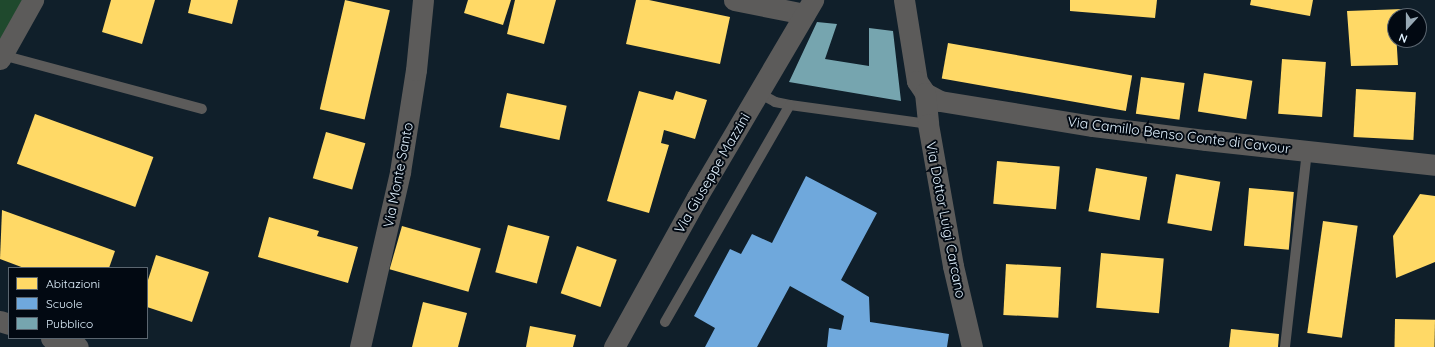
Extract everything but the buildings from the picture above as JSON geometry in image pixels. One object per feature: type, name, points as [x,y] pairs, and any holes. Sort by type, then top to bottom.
[{"type":"street","points":[[1,57],[33,0]]},
{"type":"street","name":"Via Monte Santo","points":[[360,347],[400,172],[416,70],[423,0]]},
{"type":"street","points":[[734,0],[809,7]]},
{"type":"street","points":[[904,0],[917,81],[925,93]]},
{"type":"street","name":"Via Giuseppe Mazzini","points":[[614,347],[697,197],[809,7]]},
{"type":"street","name":"Via Dottor Luigi Carcano","points":[[925,93],[928,124],[953,266],[972,347]]},
{"type":"street","name":"Via Camillo Benso Conte di Cavour","points":[[925,93],[940,101],[1086,125],[1307,152],[1435,165]]},
{"type":"street","points":[[54,339],[78,347]]},
{"type":"lane","points":[[1,57],[202,109]]},
{"type":"lane","points":[[759,93],[776,102],[790,105],[928,124]]},
{"type":"lane","points":[[665,322],[790,105]]},
{"type":"lane","points":[[1285,347],[1307,152]]},
{"type":"green space","points":[[0,0],[24,0],[0,43]]}]
